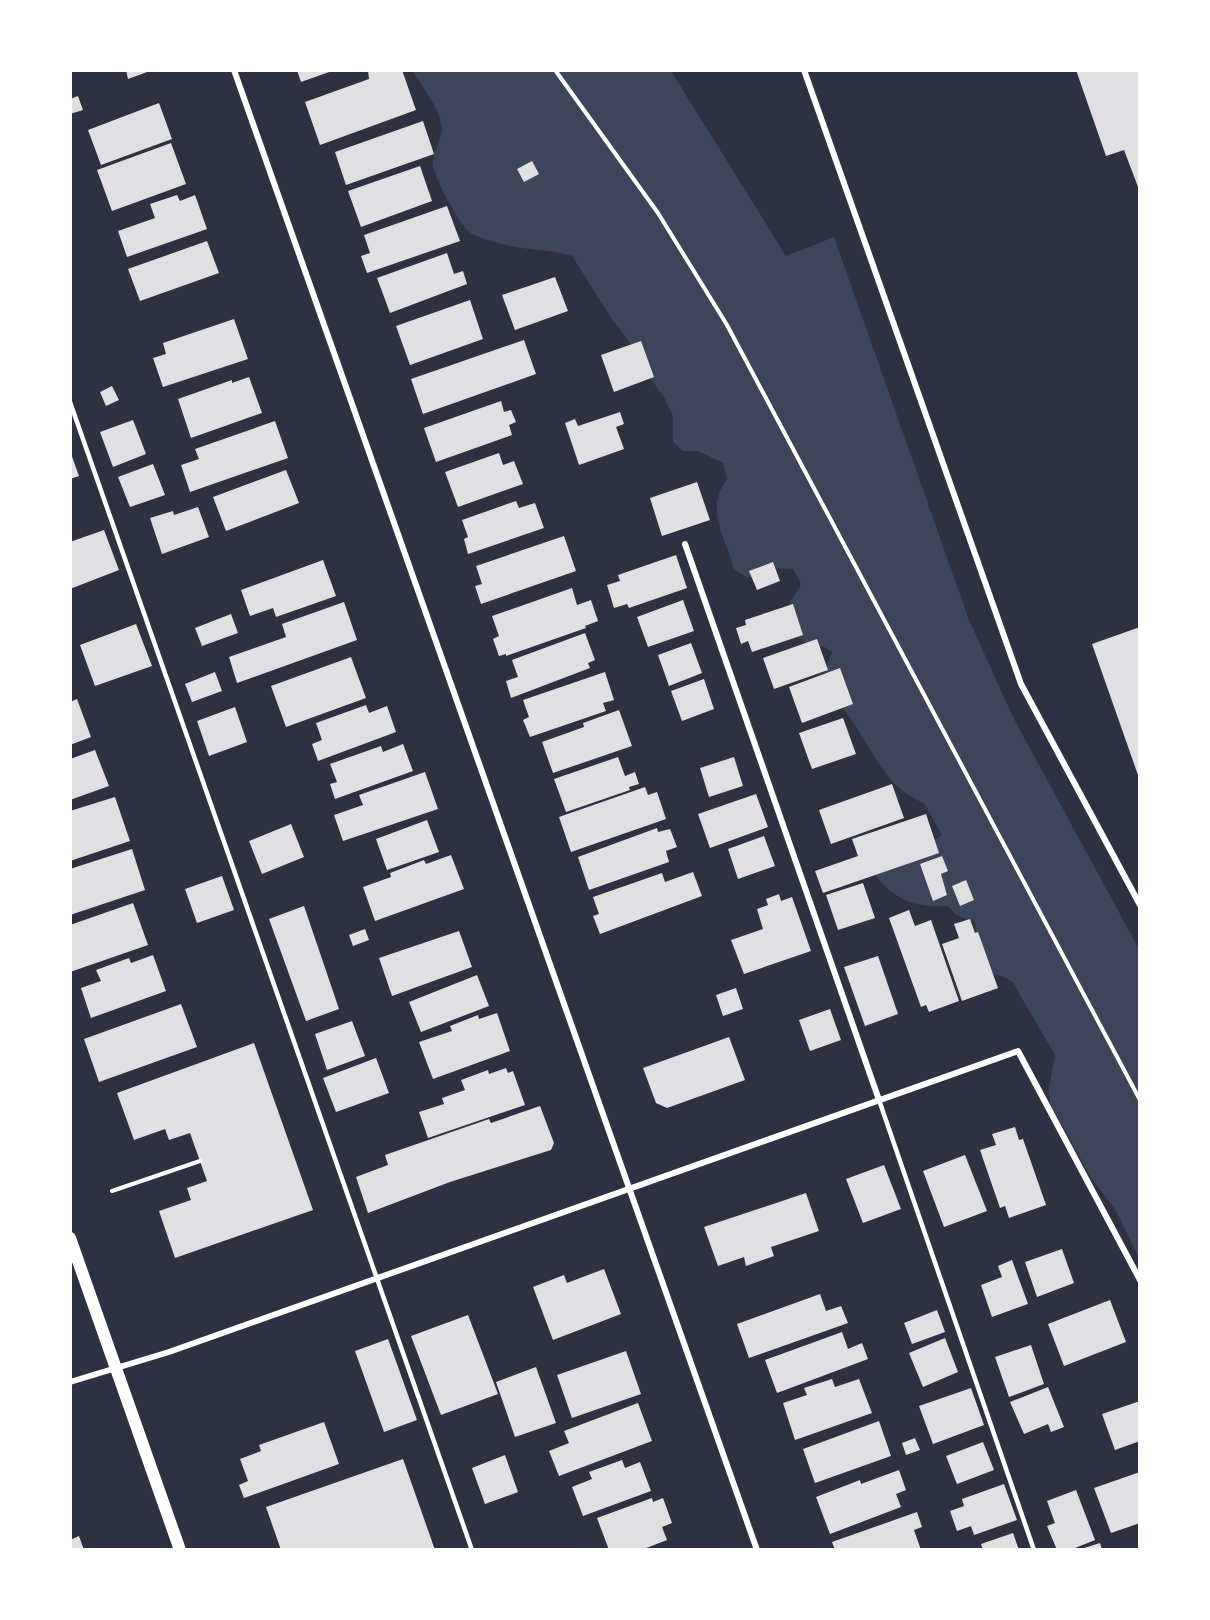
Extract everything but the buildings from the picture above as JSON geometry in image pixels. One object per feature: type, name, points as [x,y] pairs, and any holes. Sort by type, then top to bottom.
[{"type":"main road","points":[[70,1238],[180,1550]]},
{"type":"street","points":[[234,70],[757,1550]]},
{"type":"street","points":[[804,70],[1021,684],[1140,905]]},
{"type":"street","points":[[685,544],[879,1100]]},
{"type":"street","points":[[70,1382],[377,1278],[1018,1051],[1140,1280]]},
{"type":"lane","points":[[70,402],[472,1550]]},
{"type":"lane","points":[[879,1100],[1034,1550]]},
{"type":"path","points":[[555,70],[658,213],[727,325],[1140,1100]]},
{"type":"path","points":[[112,1191],[200,1161]]},
{"type":"shaded area","points":[[413,71],[671,71],[786,256],[834,237],[969,620],[1013,717],[1139,949],[1139,1258],[1115,1209],[1091,1178],[1050,1103],[1049,1088],[1055,1055],[1012,981],[993,973],[979,957],[975,922],[956,915],[948,906],[923,905],[904,900],[887,888],[871,870],[917,838],[937,839],[942,835],[924,803],[901,790],[892,781],[823,680],[832,652],[823,646],[812,649],[792,631],[785,611],[801,584],[793,569],[773,568],[748,578],[734,569],[717,513],[720,491],[727,480],[723,463],[698,451],[683,451],[673,442],[673,417],[665,399],[644,369],[640,356],[611,318],[572,256],[504,245],[485,239],[469,232],[459,220],[434,169],[434,158],[442,132],[440,120],[434,105]]}]
